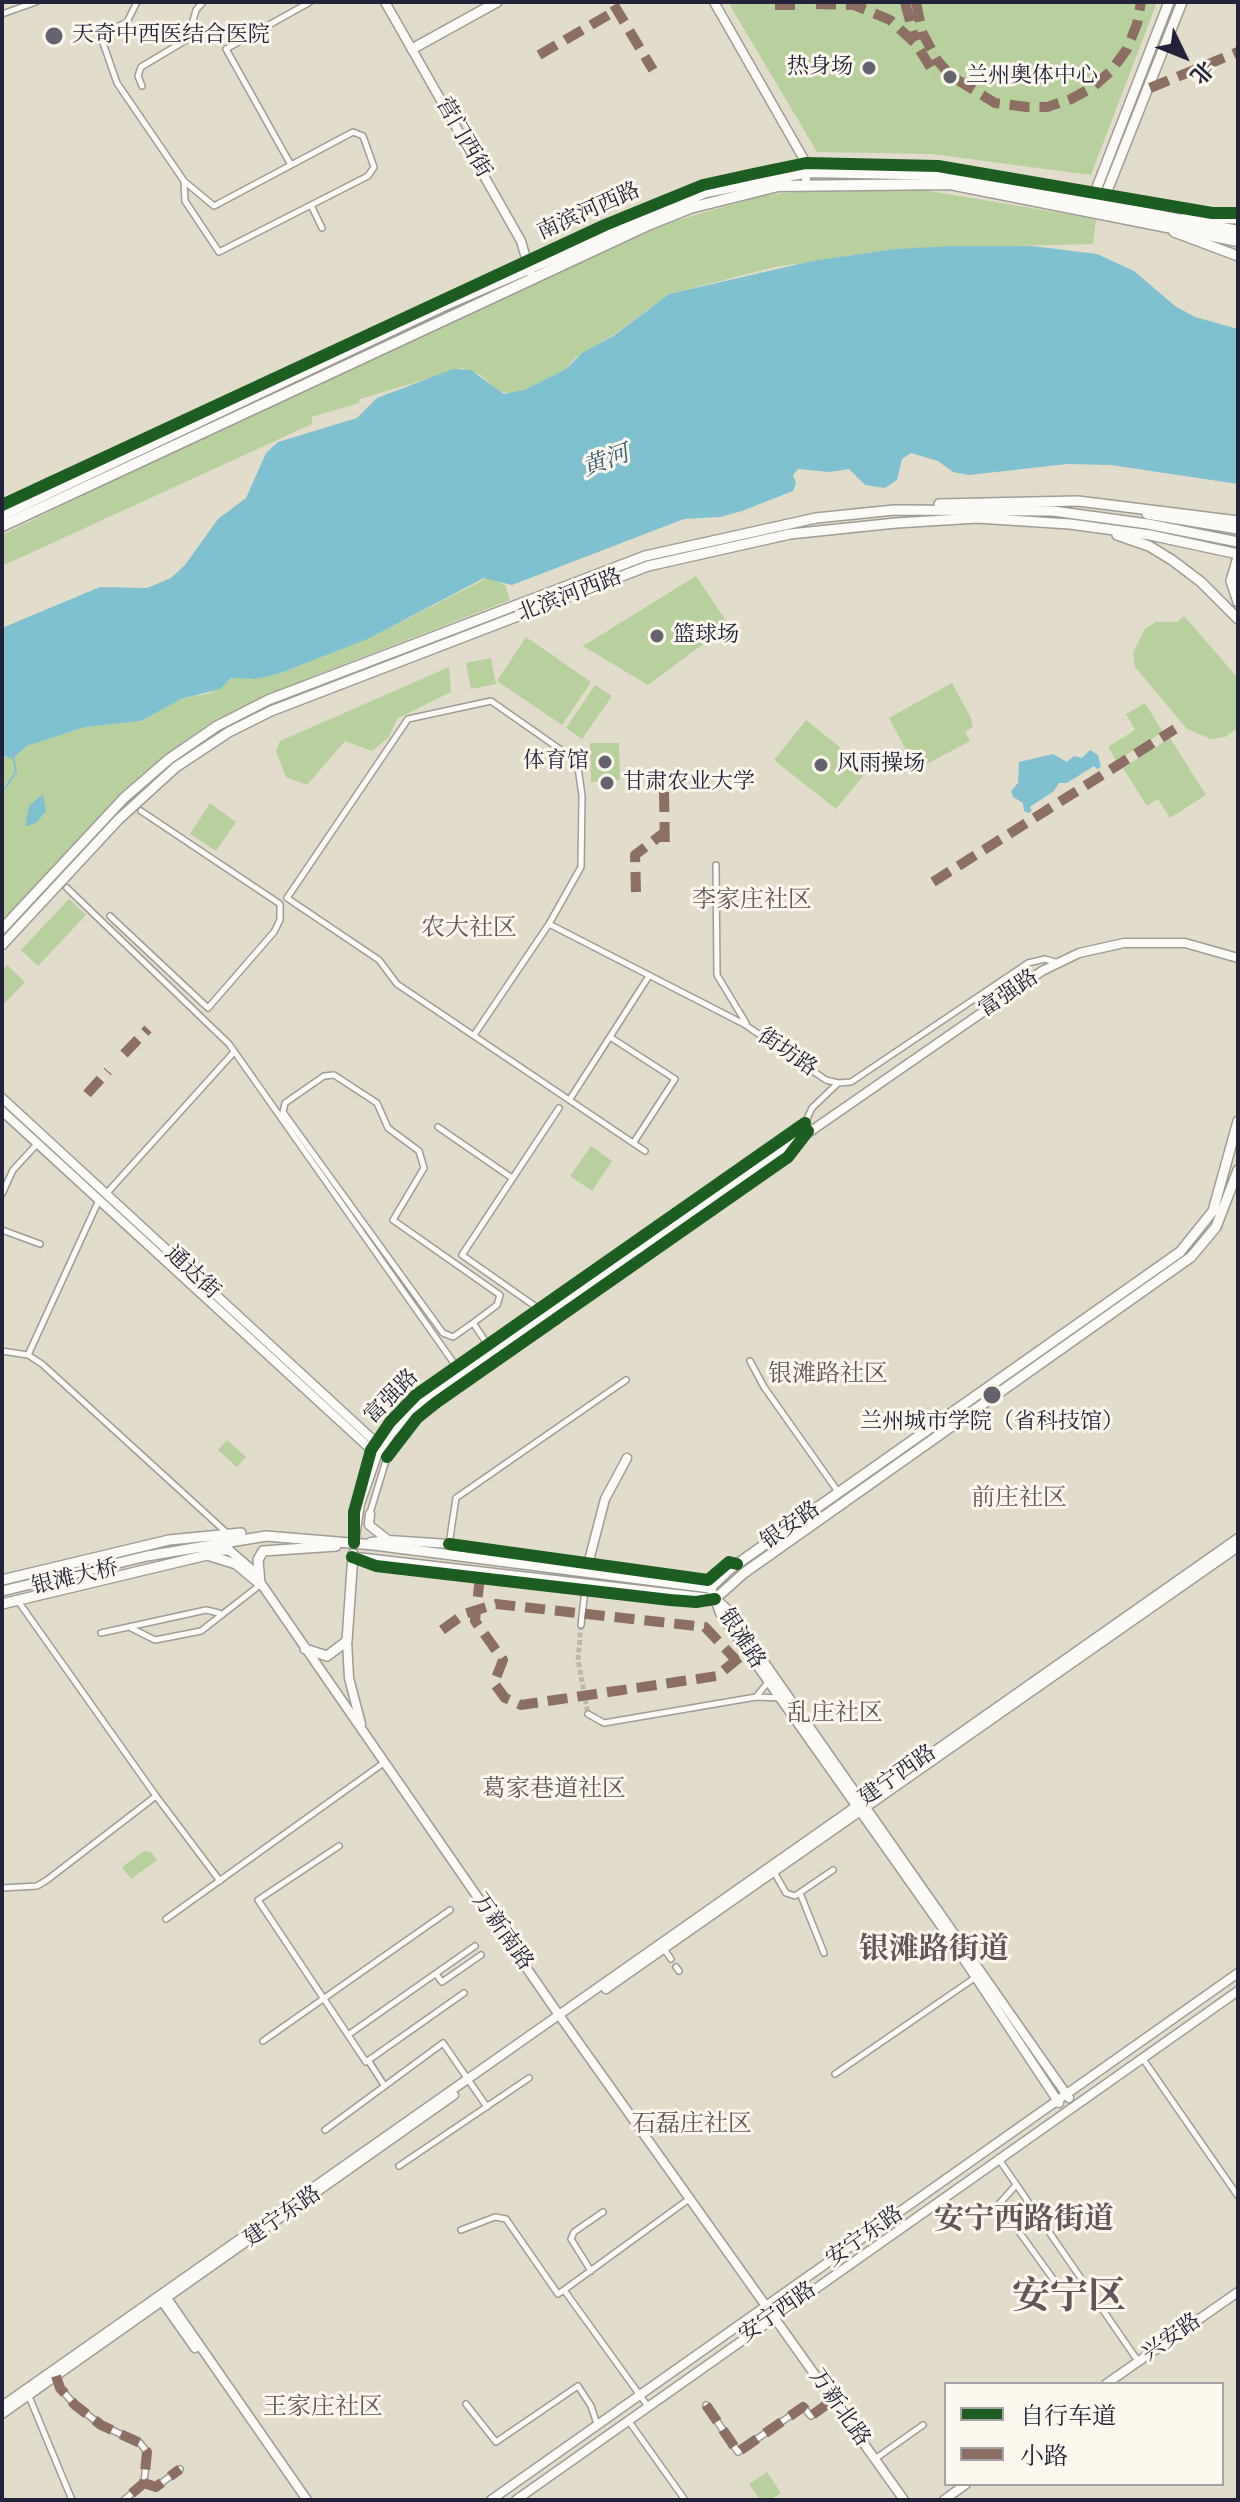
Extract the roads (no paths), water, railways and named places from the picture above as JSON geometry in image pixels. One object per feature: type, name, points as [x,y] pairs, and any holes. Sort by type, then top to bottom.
[{"type":"highway","name":"南滨河西路","points":[[2,515],[442,305],[706,192],[806,173],[951,175],[1238,231]]},
{"type":"highway","name":"南滨河西路","points":[[1097,202],[1155,224],[1238,241]]},
{"type":"highway","name":"南滨河西路","points":[[2,526],[448,318],[529,270]]},
{"type":"main road","name":"营门西街","points":[[385,2],[521,241],[529,270]]},
{"type":"main road","points":[[412,49],[497,2]]},
{"type":"main road","points":[[714,2],[806,173]]},
{"type":"main road","points":[[1097,202],[1169,2]]},
{"type":"main road","points":[[1097,202],[1182,2]]},
{"type":"main road","points":[[1171,216],[1238,219]]},
{"type":"main road","points":[[1155,224],[1238,256]]},
{"type":"main road","points":[[816,518],[876,507],[1028,500],[1120,505],[1238,521]]},
{"type":"main road","points":[[986,512],[1094,507],[1238,529]]},
{"type":"main road","name":"北滨河西路","points":[[2,929],[124,798],[169,759],[217,726],[268,700],[645,556],[816,518],[894,510],[1053,511],[1238,542]]},
{"type":"main road","name":"北滨河西路","points":[[2,945],[119,819],[176,767],[229,732],[271,711],[648,566],[720,548],[852,527],[986,512],[1150,535],[1238,556]]},
{"type":"main road","points":[[1070,524],[1149,546],[1201,582],[1238,619]]},
{"type":"main road","points":[[1238,556],[1231,581],[1238,602]]},
{"type":"main road","points":[[507,607],[511,618]]},
{"type":"main road","name":"富强路","points":[[354,1543],[364,1487],[378,1450],[416,1406],[490,1347],[806,1127],[1079,953],[1124,943],[1185,943],[1238,958]]},
{"type":"main road","name":"通达街","points":[[2,1098],[102,1197],[378,1450]]},
{"type":"main road","name":"通达街","points":[[2,1111],[102,1197]]},
{"type":"main road","name":"银安路","points":[[709,1584],[1180,1252],[1200,1232],[1218,1189],[1238,1121]]},
{"type":"main road","name":"银安路","points":[[715,1599],[744,1573],[1191,1257],[1216,1227],[1235,1194],[1238,1170]]},
{"type":"main road","points":[[1218,1189],[1235,1194]]},
{"type":"main road","points":[[586,1567],[605,1499],[627,1458]]},
{"type":"main road","points":[[370,1514],[369,1525],[388,1540]]},
{"type":"main road","points":[[2,1580],[169,1540],[227,1533],[586,1567],[709,1584],[715,1599],[352,1557]]},
{"type":"main road","points":[[147,1558],[266,1536]]},
{"type":"main road","name":"建宁西路","points":[[561,2017],[1238,1538]]},
{"type":"main road","points":[[260,1584],[258,1560],[270,1548],[297,1551],[388,1540],[449,1544]]},
{"type":"main road","points":[[354,1543],[347,1641],[349,1678],[364,1733]]},
{"type":"main road","name":"建宁西路","points":[[561,2017],[664,1949],[862,1806],[1238,1547]]},
{"type":"main road","points":[[147,1558],[229,1550]]},
{"type":"main road","name":"万新南路","points":[[229,1550],[251,1569],[561,2017],[774,2316]]},
{"type":"main road","points":[[2,1604],[207,1555],[236,1564],[260,1584]]},
{"type":"main road","name":"银滩大桥","points":[[2,1593],[147,1558]]},
{"type":"main road","name":"银滩路","points":[[715,1599],[720,1613],[862,1806]]},
{"type":"main road","name":"银滩路","points":[[715,1599],[727,1609],[862,1806]]},
{"type":"main road","points":[[305,1649],[327,1656],[347,1641]]},
{"type":"main road","points":[[862,1806],[1065,2111]]},
{"type":"main road","name":"安宁东路","points":[[491,2500],[1238,1973]]},
{"type":"main road","points":[[977,1975],[1074,2105]]},
{"type":"main road","name":"安宁西路","points":[[516,2500],[1238,1991]]},
{"type":"main road","name":"建宁东路","points":[[2,2414],[27,2392],[561,2017]]},
{"type":"main road","points":[[1089,2080],[1088,2087],[1095,2090]]},
{"type":"main road","points":[[1040,2114],[1047,2124]]},
{"type":"main road","name":"兴安路","points":[[1109,2382],[1238,2292]]},
{"type":"main road","points":[[163,2297],[305,2500]]},
{"type":"main road","name":"建宁东路","points":[[2,2406],[56,2376],[163,2297]]},
{"type":"main road","name":"万新北路","points":[[774,2316],[904,2500]]},
{"type":"main road","points":[[944,2500],[963,2486]]},
{"type":"street","points":[[2,14],[36,2]]},
{"type":"street","points":[[137,2],[127,22],[105,33],[102,40],[117,83],[184,181],[214,206],[353,132],[363,136],[374,167],[372,172],[219,252],[185,201],[184,181]]},
{"type":"street","points":[[142,86],[138,76],[141,67],[188,39],[201,2]]},
{"type":"street","points":[[291,165],[226,49],[310,2]]},
{"type":"street","name":"南滨河西路","points":[[1097,202],[1238,213]]},
{"type":"street","points":[[311,205],[322,228]]},
{"type":"street","points":[[442,305],[448,318]]},
{"type":"street","name":"南滨河西路","points":[[2,505],[442,305]]},
{"type":"street","points":[[474,1035],[549,924],[581,867],[582,796],[578,767],[571,757],[491,701],[408,719],[287,898],[379,960],[397,984],[645,1151]]},
{"type":"street","points":[[110,916],[208,1008],[274,932],[280,920],[280,904],[141,811]]},
{"type":"street","points":[[716,865],[717,975],[749,1027]]},
{"type":"street","points":[[67,888],[216,1030],[234,1052],[458,1370]]},
{"type":"street","name":"街坊路","points":[[549,924],[749,1027],[826,1080],[838,1083],[851,1082],[1028,963],[1045,959],[1059,963]]},
{"type":"street","points":[[570,1099],[649,976]]},
{"type":"street","points":[[610,1037],[675,1079],[634,1142]]},
{"type":"street","points":[[28,1355],[102,1197],[234,1052]]},
{"type":"street","points":[[334,1075],[377,1103],[388,1128],[419,1151],[424,1168],[393,1220],[500,1295],[497,1305],[473,1323],[453,1337],[443,1333],[283,1112],[285,1103],[324,1076],[334,1075]]},
{"type":"street","points":[[806,1127],[812,1108],[838,1083]]},
{"type":"street","points":[[542,1311],[462,1255],[559,1108]]},
{"type":"street","points":[[438,1127],[512,1178]]},
{"type":"street","name":"富强路","points":[[378,1450],[437,1402],[788,1157],[806,1127]]},
{"type":"street","points":[[2,1194],[13,1170],[37,1144]]},
{"type":"street","points":[[2,1230],[40,1244]]},
{"type":"street","points":[[473,1323],[490,1347]]},
{"type":"street","points":[[2,1351],[28,1355],[227,1533]]},
{"type":"street","points":[[750,1361],[764,1387],[839,1493]]},
{"type":"street","points":[[586,1567],[449,1544],[456,1498],[626,1380]]},
{"type":"street","points":[[370,1514],[378,1450]]},
{"type":"street","points":[[352,1557],[376,1566],[696,1602],[715,1599]]},
{"type":"street","points":[[129,1627],[155,1640],[201,1631],[260,1584]]},
{"type":"street","points":[[581,1625],[585,1590]]},
{"type":"street","points":[[17,1600],[220,1881]]},
{"type":"street","points":[[101,1633],[206,1610],[220,1613]]},
{"type":"street","points":[[756,1697],[769,1681]]},
{"type":"street","points":[[588,1714],[604,1723],[756,1697],[781,1698]]},
{"type":"street","points":[[166,1919],[385,1762]]},
{"type":"street","points":[[2,1888],[37,1886],[156,1796]]},
{"type":"street","points":[[339,1846],[258,1900],[384,2085]]},
{"type":"street","points":[[774,1872],[786,1893],[795,1896],[833,1870]]},
{"type":"street","points":[[800,1893],[824,1953]]},
{"type":"street","points":[[263,2041],[450,1910]]},
{"type":"street","points":[[348,2035],[475,1946]]},
{"type":"street","points":[[664,1949],[671,1959]]},
{"type":"street","points":[[436,1974],[442,1982],[481,1955]]},
{"type":"street","points":[[835,2074],[977,1975]]},
{"type":"street","points":[[368,2060],[464,1993]]},
{"type":"street","points":[[325,2130],[443,2043],[487,2107]]},
{"type":"street","points":[[1142,2057],[1238,2196]]},
{"type":"street","points":[[399,2166],[529,2078]]},
{"type":"street","points":[[998,2158],[1138,2361]]},
{"type":"street","points":[[1016,2185],[999,2204],[1056,2283]]},
{"type":"street","points":[[461,2230],[489,2218],[506,2219],[558,2294],[690,2199]]},
{"type":"street","points":[[591,2271],[571,2239],[574,2232],[603,2212]]},
{"type":"street","points":[[564,2290],[647,2405]]},
{"type":"street","points":[[56,2376],[60,2388],[75,2405],[101,2425],[140,2443],[147,2452],[144,2483],[124,2500]]},
{"type":"street","points":[[466,2404],[496,2442],[578,2386],[591,2406],[597,2425]]},
{"type":"street","points":[[27,2392],[72,2500]]},
{"type":"street","points":[[706,2405],[738,2452],[803,2407],[811,2416],[833,2400]]},
{"type":"street","points":[[627,2419],[685,2500]]},
{"type":"street","points":[[875,2459],[923,2425]]},
{"type":"street","points":[[144,2483],[156,2487],[180,2469]]},
{"type":"water","name":"黄河","points":[[1032,246],[1097,254],[1134,271],[1175,306],[1195,317],[1238,329],[1238,484],[1111,465],[1067,464],[969,475],[953,472],[938,461],[911,453],[902,459],[897,480],[885,488],[865,485],[849,469],[830,472],[798,469],[793,475],[796,483],[793,491],[742,511],[720,517],[684,519],[512,585],[484,578],[368,639],[278,674],[255,679],[231,678],[220,689],[181,699],[141,721],[85,727],[27,746],[12,759],[2,755],[2,628],[100,587],[147,588],[171,578],[185,565],[218,519],[246,498],[266,453],[278,442],[357,418],[377,398],[453,369],[471,370],[504,394],[524,390],[566,369],[582,353],[613,336],[669,294],[812,261],[895,249]]},
{"type":"water","points":[[1090,750],[1098,755],[1101,767],[1097,769],[1094,766],[1067,783],[1059,783],[1054,791],[1030,807],[1032,811],[1024,811],[1023,803],[1013,797],[1011,791],[1018,783],[1019,762],[1053,754],[1067,762],[1074,756],[1082,758]]},
{"type":"water","points":[[43,794],[46,811],[37,822],[25,827],[29,806]]},
{"type":"waterway","points":[[2,792],[16,772],[13,755]]},
{"type":"tunnel","points":[[581,1625],[578,1660],[588,1714]]},
{"type":"place","name":"天奇中西医结合医院","points":[[54,36]]},
{"type":"place","name":"热身场","points":[[869,68]]},
{"type":"place","name":"兰州奥体中心","points":[[950,77]]},
{"type":"place","name":"篮球场","points":[[657,636]]},
{"type":"place","name":"体育馆","points":[[605,762]]},
{"type":"place","name":"风雨操场","points":[[821,765]]},
{"type":"place","name":"甘肃农业大学","points":[[607,783]]},
{"type":"place","name":"兰州城市学院（省科技馆）","points":[[992,1395]]},
{"type":"district","name":"李家庄社区","points":[[752,901]]},
{"type":"district","name":"农大社区","points":[[469,929]]},
{"type":"district","name":"银滩路社区","points":[[828,1375]]},
{"type":"district","name":"前庄社区","points":[[1019,1499]]},
{"type":"district","name":"乱庄社区","points":[[835,1714]]},
{"type":"district","name":"葛家巷道社区","points":[[554,1790]]},
{"type":"district","name":"银滩路街道","points":[[934,1951]]},
{"type":"district","name":"石磊庄社区","points":[[692,2125]]},
{"type":"district","name":"安宁西路街道","points":[[1024,2221]]},
{"type":"district","name":"安宁区","points":[[1069,2299]]},
{"type":"district","name":"王家庄社区","points":[[323,2408]]}]
